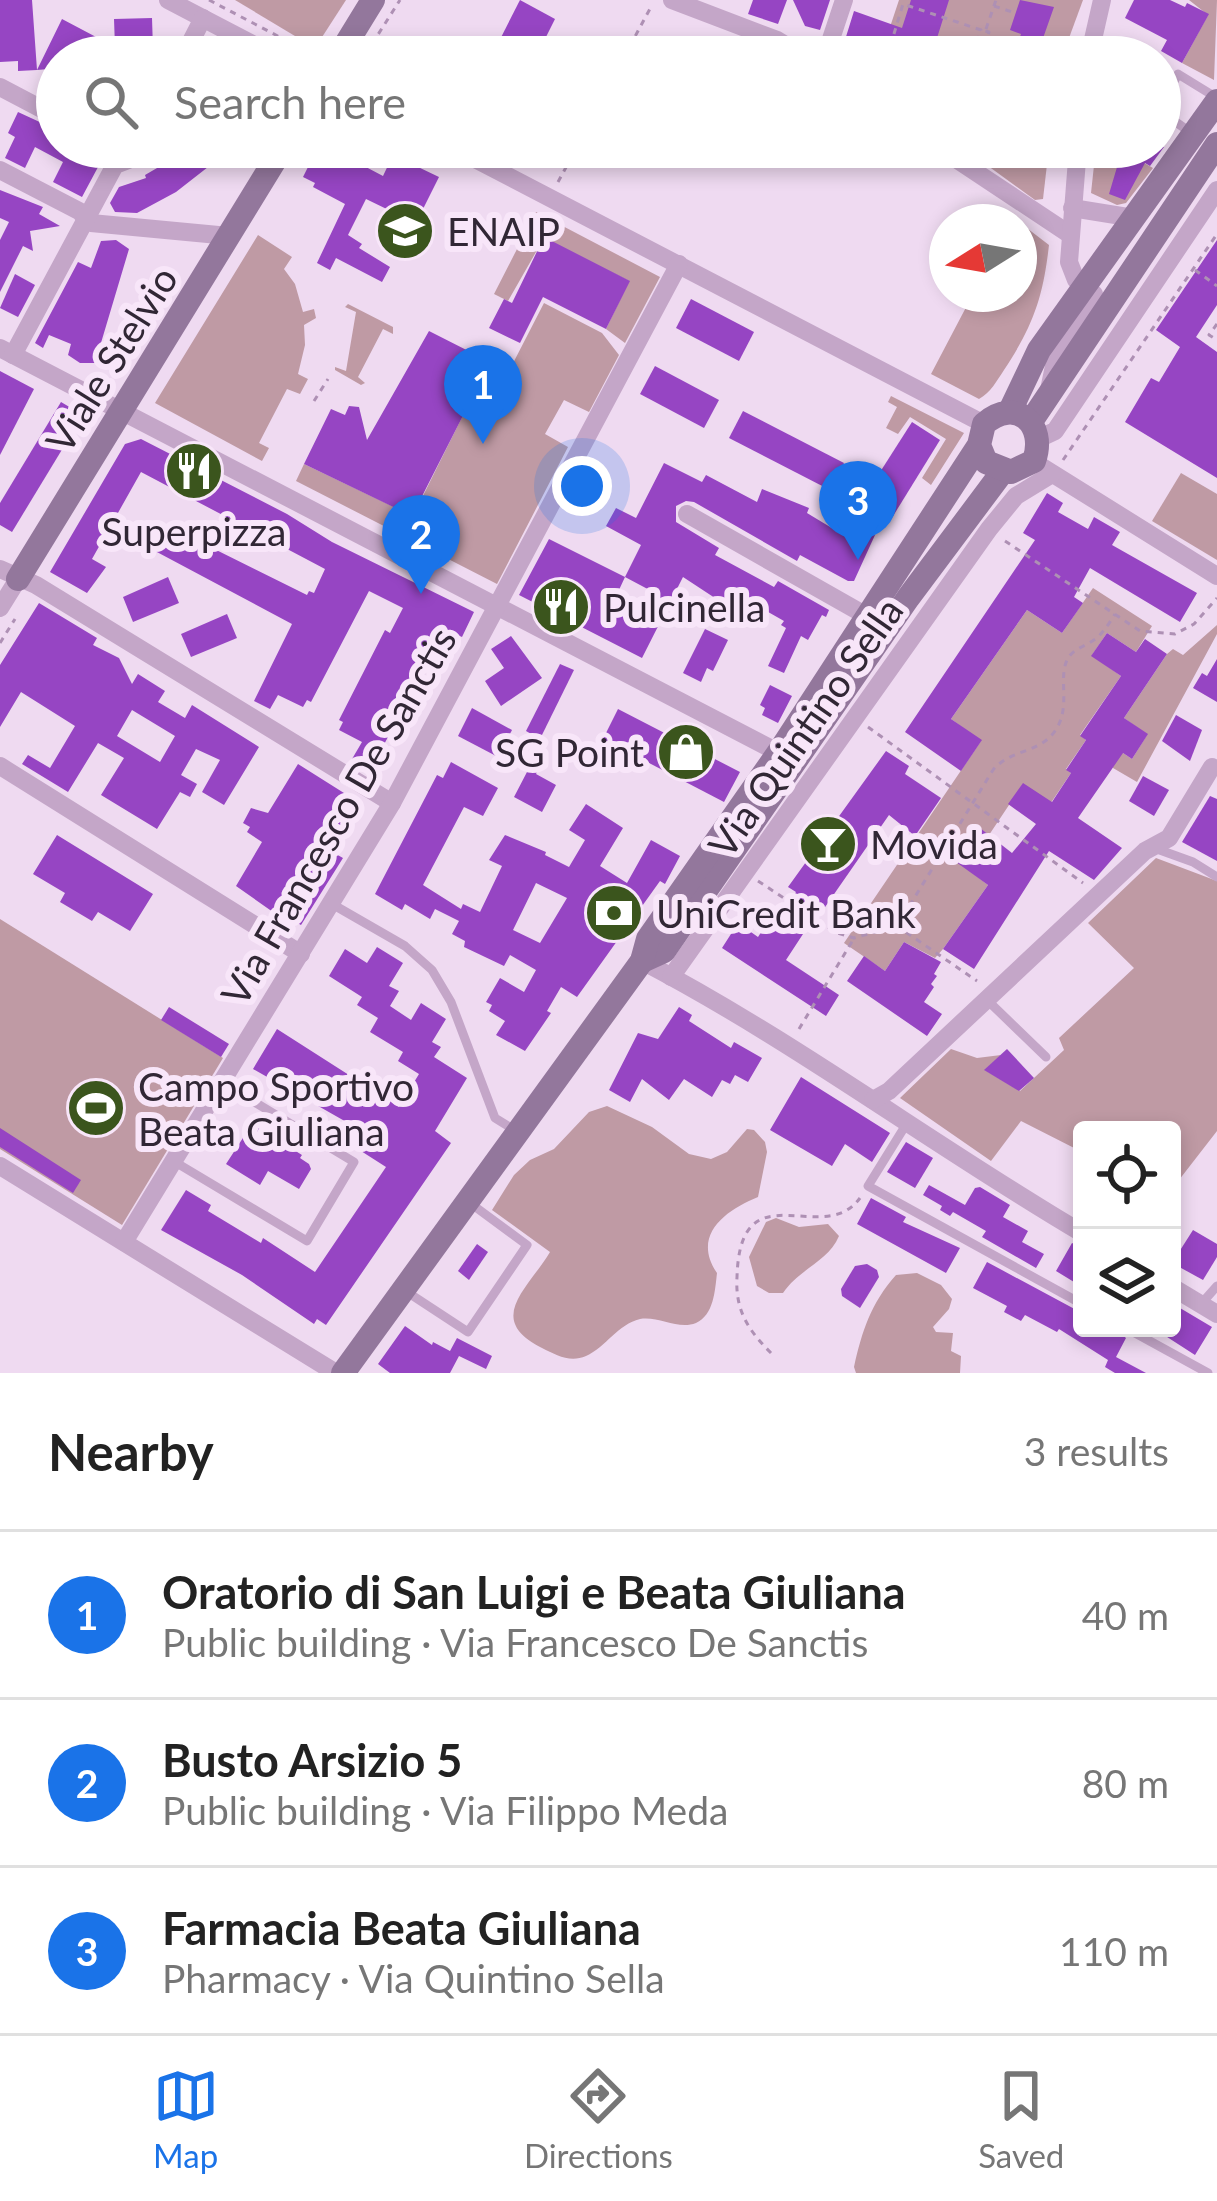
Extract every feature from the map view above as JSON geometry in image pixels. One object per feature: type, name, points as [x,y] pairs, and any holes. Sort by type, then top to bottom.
[{"type":"street","points":[[168,0],[206,9],[246,36]]},
{"type":"street","points":[[342,36],[373,0]]},
{"type":"street","points":[[672,0],[767,36]]},
{"type":"street","points":[[730,22],[738,0]]},
{"type":"street","points":[[832,36],[844,0]]},
{"type":"street","points":[[1094,36],[1102,0]]},
{"type":"street","points":[[0,87],[36,106]]},
{"type":"street","points":[[1206,139],[1217,100]]},
{"type":"street","name":"Via Quintino Sella","points":[[1181,166],[1206,139]]},
{"type":"street","name":"Via Quintino Sella","points":[[642,961],[664,951],[738,867],[854,718],[1004,509],[1026,487],[1049,390],[1206,139]]},
{"type":"street","points":[[114,168],[6,351],[787,757]]},
{"type":"street","name":"Viale Stelvio","points":[[0,608],[9,574],[122,411],[270,168]]},
{"type":"street","points":[[493,168],[679,264],[981,435],[986,462],[1003,472],[1019,470],[1055,431],[1217,190]]},
{"type":"street","points":[[970,168],[1069,234]]},
{"type":"street","points":[[1049,390],[1054,361],[1094,302],[1094,294],[1076,280],[1070,262],[1076,168]]},
{"type":"street","name":"Via Quintino Sella","points":[[1037,446],[1039,350],[1134,218],[1180,168]]},
{"type":"street","points":[[0,170],[91,223],[229,236]]},
{"type":"street","points":[[1072,208],[1134,218]]},
{"type":"street","name":"Via Francesco De Sanctis","points":[[124,1243],[392,803],[679,264]]},
{"type":"street","name":"Via Quintino Sella","points":[[671,977],[738,867],[787,757],[865,615],[981,435],[1037,446]]},
{"type":"street","points":[[1037,446],[1217,576]]},
{"type":"street","name":"Via Quintino Sella","points":[[340,1373],[642,961],[648,938],[1003,472]]},
{"type":"street","points":[[687,514],[865,615]]},
{"type":"street","points":[[9,574],[36,585],[392,803]]},
{"type":"street","points":[[0,766],[301,954]]},
{"type":"street","points":[[873,1100],[889,1091],[1176,828],[1212,767]]},
{"type":"street","points":[[642,961],[788,1047],[1074,1229]]},
{"type":"street","points":[[0,1166],[340,1373]]},
{"type":"street","points":[[1181,1292],[1209,1309]]},
{"type":"lane","points":[[1181,76],[1217,100]]},
{"type":"lane","points":[[1151,848],[1193,862],[1217,877]]},
{"type":"lane","points":[[332,904],[405,946],[431,970],[451,1002],[495,1118],[516,1132]]},
{"type":"lane","points":[[990,996],[1046,1058]]},
{"type":"lane","points":[[175,1162],[307,1241],[354,1162],[223,1083]]},
{"type":"lane","points":[[907,1123],[868,1186],[1073,1299]]},
{"type":"lane","points":[[404,1290],[468,1332],[527,1245],[467,1201]]},
{"type":"lane","points":[[1209,1309],[1217,1286]]},
{"type":"lane","points":[[1142,1337],[1208,1373]]},
{"type":"path","points":[[377,36],[400,0]]},
{"type":"path","points":[[896,36],[904,2],[989,32],[988,36]]},
{"type":"path","points":[[981,36],[995,3],[1016,13]]},
{"type":"path","points":[[636,36],[652,5]]},
{"type":"path","points":[[206,9],[276,36]]},
{"type":"path","points":[[556,184],[565,168]]},
{"type":"path","points":[[1037,446],[1169,307],[1217,234]]},
{"type":"path","points":[[1193,268],[1217,286]]},
{"type":"path","points":[[1209,335],[1217,324]]},
{"type":"path","points":[[1201,329],[1217,340]]},
{"type":"path","points":[[314,401],[328,380]]},
{"type":"path","points":[[1005,541],[1140,631],[1175,634],[1194,624],[1217,598]]},
{"type":"path","points":[[738,867],[820,923],[854,938],[897,926],[999,762],[1038,747],[1056,730],[1066,701],[1065,669],[1070,655],[1098,637],[1115,614]]},
{"type":"path","points":[[854,718],[1099,896]]},
{"type":"path","points":[[897,926],[990,996]]},
{"type":"path","points":[[788,1047],[854,938]]},
{"type":"path","points":[[771,1352],[749,1329],[737,1300],[737,1265],[749,1228],[770,1215],[845,1212],[868,1186]]},
{"type":"shaded area","points":[[235,0],[346,0],[323,36],[295,36]]},
{"type":"shaded area","points":[[899,0],[1083,0],[1070,36],[887,36]]},
{"type":"shaded area","points":[[1189,0],[1217,0],[1214,80],[1182,63],[1208,15]]},
{"type":"shaded area","points":[[991,168],[1047,168],[1043,199],[1035,200]]},
{"type":"shaded area","points":[[1094,168],[1153,168],[1126,203],[1117,205],[1091,193]]},
{"type":"shaded area","points":[[536,212],[660,277],[625,343],[606,329],[629,281],[544,238],[508,301],[494,294]]},
{"type":"shaded area","points":[[258,235],[292,257],[284,269],[295,284],[303,312],[314,309],[316,318],[304,325],[298,374],[308,379],[300,394],[287,389],[259,443],[269,448],[262,461],[155,403]]},
{"type":"shaded area","points":[[1037,236],[1049,245],[1037,304]]},
{"type":"shaded area","points":[[544,303],[602,333],[619,355],[589,412],[564,400],[545,434],[568,447],[497,584],[296,481],[304,464],[413,516],[472,397],[481,401],[498,366],[509,371]]},
{"type":"shaded area","points":[[348,304],[393,327],[393,334],[383,329],[358,377],[365,383],[361,385],[335,370],[346,371],[356,312],[345,307]]},
{"type":"shaded area","points":[[964,312],[1035,312],[993,386],[979,399],[931,374]]},
{"type":"shaded area","points":[[891,396],[964,433],[931,485],[922,478],[946,439],[910,417],[898,434],[886,428],[897,407],[888,402]]},
{"type":"shaded area","points":[[1181,473],[1217,494],[1217,560],[1152,521]]},
{"type":"shaded area","points":[[1093,588],[1152,626],[1136,652],[1107,633],[1092,655],[1121,676],[1080,735],[1086,740],[1046,810],[1023,784],[989,835],[980,829],[957,861],[988,885],[943,949],[935,958],[904,942],[885,971],[844,943],[981,741],[951,719],[1027,610],[1062,633]]},
{"type":"shaded area","points":[[1217,625],[1217,634],[1137,782],[1113,768],[1105,741],[1132,759],[1147,735],[1124,718],[1167,654],[1173,649],[1183,655]]},
{"type":"shaded area","points":[[1156,858],[1217,881],[1217,1131],[1181,1177],[1181,1121],[1073,1121],[1073,1147],[1021,1121],[991,1161],[900,1098],[951,1049],[977,1058],[1001,1055],[985,1070],[1020,1091],[1064,1050],[1059,1038],[1134,968],[1088,923]]},
{"type":"shaded area","name":"Campo Sportivo Beata Giuliana","points":[[0,919],[223,1058],[122,1225],[0,1149]]},
{"type":"shaded area","points":[[607,1106],[652,1127],[689,1154],[711,1159],[727,1152],[747,1129],[765,1142],[767,1152],[758,1197],[724,1217],[710,1236],[710,1259],[717,1273],[707,1314],[696,1323],[682,1325],[640,1319],[586,1356],[569,1358],[547,1351],[516,1326],[516,1303],[550,1252],[492,1210],[514,1175],[530,1160],[554,1149],[589,1112]]},
{"type":"shaded area","points":[[776,1218],[799,1227],[828,1224],[839,1236],[783,1293],[769,1293],[757,1286],[749,1257],[766,1222]]},
{"type":"shaded area","points":[[917,1273],[941,1285],[952,1299],[933,1327],[936,1332],[953,1333],[951,1351],[961,1356],[960,1373],[856,1373],[860,1341],[880,1296],[896,1275]]},
{"type":"building","points":[[0,0],[32,0],[36,70],[18,71],[18,61],[0,62]]},
{"type":"building","points":[[520,0],[555,19],[546,36],[502,36]]},
{"type":"building","points":[[753,0],[787,0],[778,24],[748,14]]},
{"type":"building","points":[[793,0],[830,0],[820,30],[805,26]]},
{"type":"building","points":[[911,0],[949,0],[938,36],[846,36],[854,11],[902,28]]},
{"type":"building","points":[[1020,0],[1054,7],[1044,36],[1020,36],[1010,30]]},
{"type":"building","points":[[1134,0],[1170,0],[1185,7],[1187,3],[1209,14],[1182,63],[1181,36],[1159,36],[1125,18]]},
{"type":"building","points":[[152,18],[153,36],[115,36],[114,19]]},
{"type":"building","points":[[62,19],[94,36],[54,36]]},
{"type":"building","points":[[18,112],[36,120],[36,148],[25,168],[5,158],[15,137],[8,133]]},
{"type":"building","points":[[60,168],[98,168],[82,197],[53,182]]},
{"type":"building","points":[[157,168],[207,168],[137,213],[115,212],[110,203],[119,187]]},
{"type":"building","points":[[308,168],[368,168],[383,176],[387,168],[420,168],[439,177],[419,217],[402,209],[399,215],[366,199],[348,235],[362,244],[359,248],[390,267],[382,282],[336,258],[330,270],[317,263],[345,204],[303,177]]},
{"type":"building","points":[[1117,168],[1142,168],[1125,200],[1109,194]]},
{"type":"building","points":[[0,190],[43,207],[39,214],[60,226],[30,231],[33,251],[23,246],[0,292],[0,240],[9,222],[0,218]]},
{"type":"building","points":[[544,237],[630,281],[606,329],[543,297],[520,343],[489,328],[504,299],[512,303]]},
{"type":"building","points":[[116,240],[129,249],[95,363],[80,363],[68,355],[71,344],[49,335],[43,348],[35,343],[78,262],[91,268],[101,241]]},
{"type":"building","points":[[1217,240],[1217,305],[1196,337],[1217,352],[1217,478],[1125,422],[1151,378],[1159,382],[1180,347],[1156,330]]},
{"type":"building","points":[[15,274],[35,285],[18,317],[0,308]]},
{"type":"building","points":[[691,299],[754,332],[739,361],[676,328]]},
{"type":"building","points":[[429,331],[498,366],[485,392],[477,388],[412,516],[304,464],[331,409],[345,415],[349,406],[359,407],[367,440]]},
{"type":"building","points":[[655,366],[719,400],[704,428],[640,394]]},
{"type":"building","points":[[0,371],[34,389],[0,455]]},
{"type":"building","points":[[61,402],[83,415],[12,532],[0,525],[0,503]]},
{"type":"building","points":[[743,411],[844,463],[830,490],[729,438]]},
{"type":"building","points":[[912,422],[940,440],[890,521],[859,505]]},
{"type":"building","points":[[141,439],[474,612],[462,637],[440,627],[427,652],[432,654],[371,769],[352,759],[362,742],[339,730],[343,722],[339,720],[385,630],[390,633],[403,608],[369,591],[311,702],[307,700],[303,707],[278,695],[270,709],[254,701],[292,624],[140,543],[149,525],[160,522],[307,595],[314,593],[325,569],[141,472],[92,559],[106,567],[87,593],[50,572],[125,444]]},
{"type":"building","points":[[664,463],[702,482],[706,475],[757,502],[762,489],[809,508],[807,513],[850,539],[856,528],[875,535],[854,581],[848,581],[800,555],[797,561],[694,502],[676,506],[676,522],[719,548],[715,555],[774,587],[778,581],[829,610],[808,640],[801,636],[784,673],[768,666],[786,628],[781,625],[784,621],[761,608],[753,623],[683,577],[642,658],[519,595],[549,539],[625,577],[641,545],[606,526],[616,508],[636,518]],"holes":[[[625,577],[657,594],[644,620],[612,605]]]},
{"type":"building","points":[[1047,493],[1063,503],[1058,512],[1088,529],[1094,517],[1120,532],[1112,545],[1197,593],[1180,622],[1090,568],[1074,597],[1083,603],[1062,633],[1027,610],[951,719],[982,740],[961,771],[905,732],[1035,540],[1023,533]]},
{"type":"building","points":[[168,577],[179,603],[133,622],[123,597]]},
{"type":"building","points":[[39,603],[97,638],[93,645],[119,658],[132,684],[138,674],[165,691],[158,702],[185,718],[192,705],[259,747],[224,805],[202,792],[220,760],[196,749],[181,775],[197,784],[190,797],[180,792],[157,829],[101,795],[124,758],[98,743],[68,792],[22,764],[28,755],[50,768],[75,726],[21,692],[0,727],[0,665]],"holes":[[[132,710],[175,736],[160,762],[117,736]]]},
{"type":"building","points":[[227,614],[237,638],[191,657],[181,634]]},
{"type":"building","points":[[705,629],[728,640],[713,671],[707,668],[701,682],[683,673]]},
{"type":"building","points":[[1107,633],[1136,652],[1145,639],[1167,654],[1124,718],[1148,734],[1132,759],[1123,753],[1078,818],[1122,848],[1094,880],[1049,851],[974,969],[943,949],[988,885],[956,862],[980,828],[1012,853],[1036,824],[1008,804],[1023,783],[1052,802],[1086,740],[1080,736],[1121,676],[1091,656]]},
{"type":"building","points":[[511,636],[542,678],[501,706],[485,681],[504,668],[491,649]]},
{"type":"building","points":[[1217,659],[1217,702],[1193,688]]},
{"type":"building","points":[[560,664],[574,670],[540,739],[526,731]]},
{"type":"building","points":[[770,685],[792,696],[778,723],[762,715],[765,708],[760,705]]},
{"type":"building","points":[[472,708],[512,730],[498,757],[458,736]]},
{"type":"building","points":[[618,709],[740,772],[724,802],[603,739]]},
{"type":"building","points":[[1176,715],[1202,730],[1190,761],[1162,741]]},
{"type":"building","points":[[886,751],[909,766],[905,774],[941,798],[915,836],[889,815],[823,910],[817,906],[800,932],[786,960],[839,995],[826,1016],[722,948],[738,923],[758,937],[773,914],[779,918],[796,892],[788,887]]},
{"type":"building","points":[[528,757],[541,764],[536,774],[556,785],[542,812],[514,797],[527,772],[522,769]]},
{"type":"building","points":[[451,762],[498,788],[483,816],[464,807],[423,885],[461,909],[463,904],[480,912],[502,866],[489,860],[505,835],[569,867],[585,840],[569,830],[586,804],[623,828],[600,866],[627,883],[651,840],[680,856],[665,884],[660,881],[577,997],[561,987],[547,1011],[551,1013],[525,1051],[496,1035],[505,1021],[489,1011],[492,1005],[486,1002],[500,978],[524,992],[536,970],[510,955],[504,966],[464,947],[465,941],[452,934],[459,921],[435,909],[430,919],[375,894],[437,775],[443,778]],"holes":[[[536,883],[567,898],[540,943],[513,930]]]},
{"type":"building","points":[[298,764],[363,805],[334,853],[343,858],[301,925],[292,920],[290,924],[236,886],[262,842],[243,823],[251,808],[268,813]]},
{"type":"building","points":[[1143,776],[1169,790],[1154,816],[1129,801]]},
{"type":"building","points":[[1210,796],[1217,799],[1217,861],[1182,842]]},
{"type":"building","points":[[57,835],[153,894],[130,931],[98,912],[92,921],[60,902],[65,893],[33,874]]},
{"type":"building","points":[[904,942],[941,962],[924,1002],[942,1014],[927,1036],[847,981],[864,956],[885,971]]},
{"type":"building","points":[[377,947],[403,963],[389,986],[399,991],[390,1006],[411,1020],[421,1003],[446,1019],[432,1042],[441,1047],[434,1057],[467,1078],[435,1131],[451,1143],[326,1325],[317,1319],[314,1324],[242,1275],[161,1230],[186,1190],[211,1205],[208,1211],[261,1243],[263,1238],[315,1272],[386,1167],[361,1151],[371,1136],[253,1069],[277,1029],[399,1107],[419,1074],[398,1061],[403,1052],[370,1032],[378,1018],[357,1005],[362,997],[329,976],[345,949],[367,963]]},
{"type":"building","points":[[169,1007],[229,1044],[221,1057],[161,1020]]},
{"type":"building","points":[[679,1007],[692,1015],[689,1021],[731,1048],[734,1042],[762,1058],[748,1082],[735,1075],[730,1084],[722,1080],[712,1097],[684,1079],[669,1100],[642,1079],[630,1102],[609,1090],[638,1033],[658,1039]]},
{"type":"building","points":[[1007,1049],[1034,1078],[1019,1091],[984,1070]]},
{"type":"building","points":[[801,1077],[890,1133],[872,1162],[845,1144],[832,1166],[770,1130]]},
{"type":"building","points":[[252,1124],[309,1164],[311,1169],[299,1189],[268,1171],[260,1185],[226,1164]]},
{"type":"building","points":[[0,1128],[81,1180],[73,1193],[0,1147]]},
{"type":"building","points":[[906,1142],[933,1158],[915,1188],[887,1172]]},
{"type":"building","points":[[929,1185],[965,1205],[980,1187],[1010,1205],[1003,1217],[1028,1231],[1022,1242],[1044,1254],[1036,1268],[982,1237],[986,1231],[940,1210],[942,1206],[923,1195]]},
{"type":"building","points":[[871,1198],[906,1217],[903,1222],[960,1248],[946,1273],[857,1224]]},
{"type":"building","points":[[1193,1230],[1217,1244],[1217,1257],[1203,1280],[1181,1268],[1181,1249]]},
{"type":"building","points":[[1072,1243],[1073,1244],[1073,1281],[1056,1271]]},
{"type":"building","points":[[477,1244],[488,1252],[469,1280],[458,1271]]},
{"type":"building","points":[[987,1262],[1073,1308],[1073,1337],[1125,1337],[1116,1357],[1146,1373],[1115,1373],[1105,1367],[1108,1360],[1059,1329],[1025,1315],[1021,1321],[1004,1312],[1007,1306],[973,1288]]},
{"type":"building","points":[[867,1264],[879,1277],[860,1308],[842,1296],[841,1289],[855,1266]]},
{"type":"building","points":[[1181,1309],[1212,1327],[1195,1355],[1167,1337],[1181,1337]]},
{"type":"building","points":[[405,1326],[432,1345],[450,1351],[457,1338],[492,1356],[486,1369],[459,1356],[450,1373],[390,1373],[378,1364]]},
{"type":"place","name":"ENAIP","points":[[405,231]]},
{"type":"place","name":"Oratorio di San Luigi e Beata Giuliana","points":[[483,444]]},
{"type":"place","name":"Superpizza","points":[[194,471]]},
{"type":"place","name":"Farmacia Beata Giuliana","points":[[858,560]]},
{"type":"place","name":"Busto Arsizio 5","points":[[421,594]]},
{"type":"place","name":"Pulcinella","points":[[561,607]]},
{"type":"place","name":"SG Point","points":[[686,752]]},
{"type":"place","name":"Movida","points":[[828,844]]},
{"type":"place","name":"UniCredit Bank","points":[[614,913]]},
{"type":"place","name":"Campo Sportivo Beata Giuliana","points":[[96,1108]]}]
